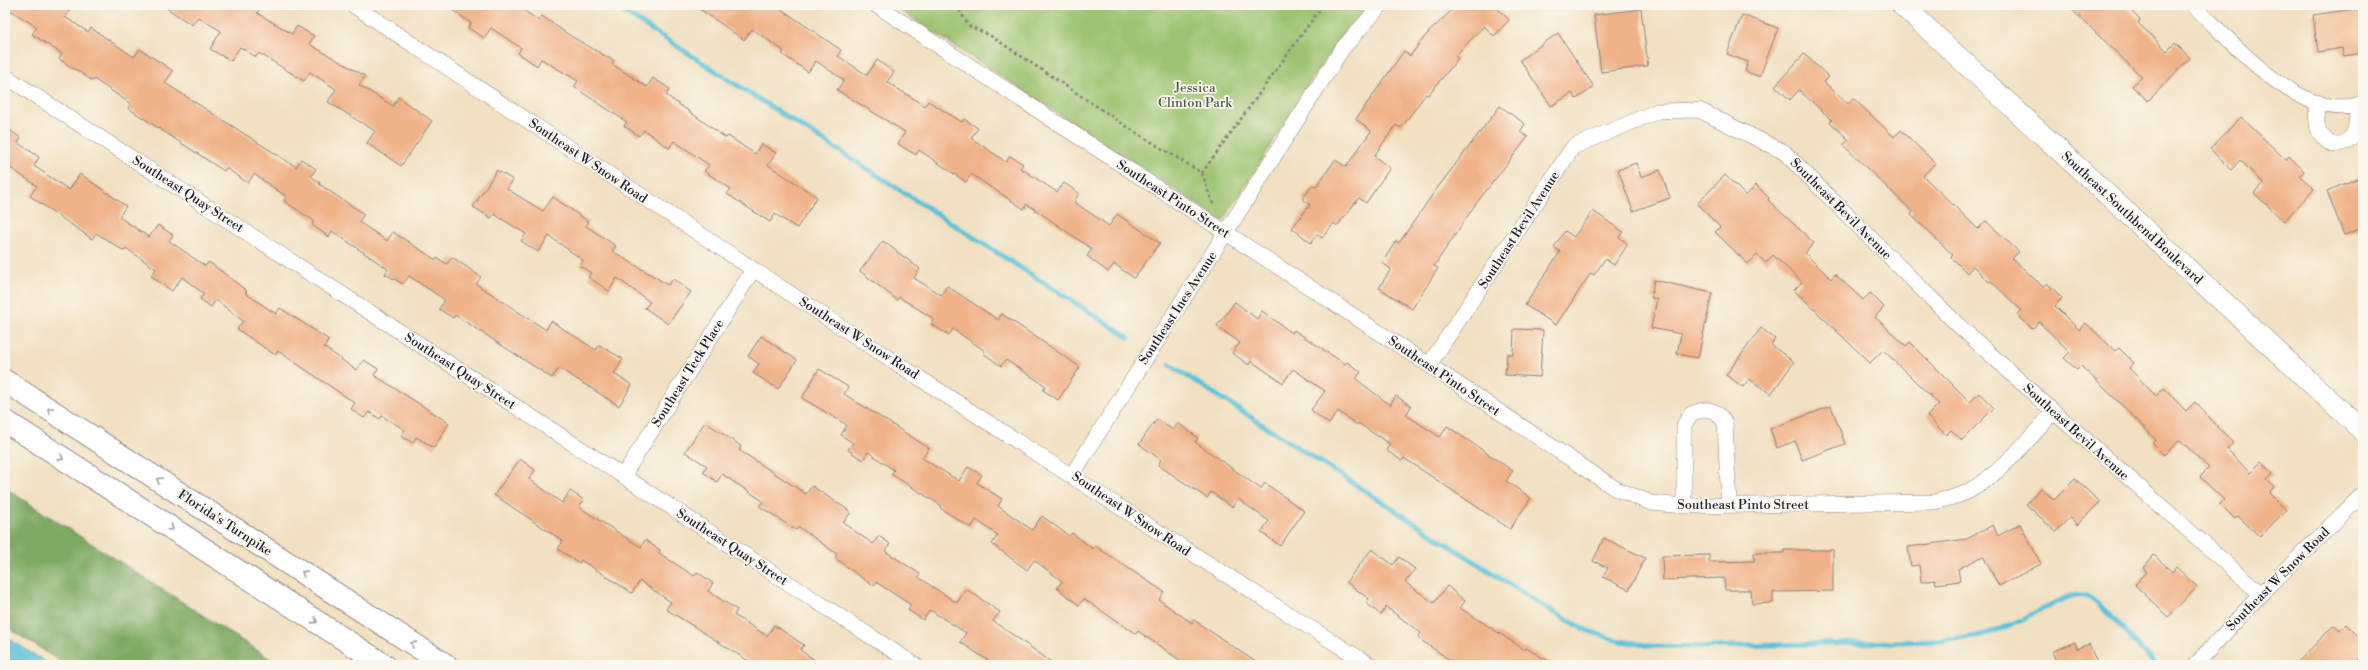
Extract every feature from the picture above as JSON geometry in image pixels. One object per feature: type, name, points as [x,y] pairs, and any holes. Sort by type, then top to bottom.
[{"type":"highway","name":"Florida's Turnpike","points":[[5,381],[446,665]]},
{"type":"highway","points":[[5,421],[384,665]]},
{"type":"street","name":"Southeast W Snow Road","points":[[353,5],[753,270],[1072,475],[1196,557],[1370,665]]},
{"type":"street","name":"Southeast Pinto Street","points":[[876,5],[1429,365],[1616,489],[1651,503],[1684,506],[1934,502],[1951,498],[1968,491],[1994,473],[2054,412]]},
{"type":"street","name":"Southeast Ines Avenue","points":[[1072,475],[1342,49],[1381,5]]},
{"type":"street","name":"Southeast Southbend Boulevard","points":[[1902,5],[2363,431]]},
{"type":"street","points":[[2193,5],[2274,80],[2316,104],[2360,104],[2356,130],[2351,138],[2344,144],[2332,145],[2322,138],[2317,129],[2316,104]]},
{"type":"street","name":"Southeast Quay Street","points":[[5,76],[915,665]]},
{"type":"street","name":"Southeast Bevil Avenue","points":[[1429,365],[1573,147],[1658,111],[1699,110],[1784,152],[1957,324],[2054,412],[2261,594]]},
{"type":"street","name":"Southeast Teck Place","points":[[623,476],[753,270]]},
{"type":"street","points":[[1684,506],[1684,425],[1692,414],[1709,409],[1718,413],[1725,423],[1729,505]]},
{"type":"street","name":"Southeast W Snow Road","points":[[2195,665],[2261,594],[2363,494]]},
{"type":"path","points":[[956,5],[969,26],[991,36],[1135,132],[1202,173],[1214,210]]},
{"type":"path","points":[[1202,173],[1323,5]]},
{"type":"green space","name":"Jessica Clinton Park","points":[[892,5],[1369,5],[1320,66],[1223,221]]},
{"type":"green space","points":[[5,488],[280,665],[66,665],[5,626]]},
{"type":"water","points":[[5,636],[50,665],[5,665]]},
{"type":"building","points":[[5,5],[73,5],[65,17],[88,32],[91,28],[134,57],[140,49],[173,71],[165,83],[296,167],[301,159],[316,169],[311,176],[320,183],[319,184],[364,214],[359,222],[387,241],[393,232],[436,260],[437,258],[447,264],[452,257],[481,277],[476,284],[546,330],[551,321],[596,350],[599,345],[623,359],[614,374],[632,385],[619,406],[559,368],[552,378],[455,315],[453,318],[439,309],[445,300],[409,276],[403,284],[385,274],[388,269],[332,231],[329,237],[312,225],[314,221],[284,201],[287,197],[254,174],[248,183],[226,168],[224,171],[128,108],[131,104],[94,79],[93,81],[59,59],[62,54],[32,34],[37,27],[5,7]]},
{"type":"building","points":[[162,5],[262,5],[257,13],[292,34],[297,26],[314,36],[309,44],[365,76],[359,85],[393,106],[398,97],[432,121],[401,166],[367,143],[375,131],[328,102],[336,89],[310,72],[304,81],[259,53],[256,57],[240,47],[231,61],[210,49],[221,31],[198,17],[192,25]]},
{"type":"building","points":[[446,5],[516,5],[539,21],[542,16],[569,35],[614,61],[612,64],[647,87],[653,78],[670,89],[666,95],[726,138],[728,136],[755,154],[761,144],[776,153],[768,165],[817,197],[797,228],[775,214],[770,222],[727,194],[731,189],[704,171],[709,165],[674,141],[669,148],[644,130],[639,136],[624,126],[627,122],[574,87],[578,81],[541,59],[537,66],[518,53],[521,48],[491,28],[484,38],[468,28],[471,23]]},
{"type":"building","points":[[694,5],[775,5],[841,50],[838,56],[867,75],[877,60],[894,72],[887,82],[925,106],[928,101],[962,122],[964,119],[978,128],[971,138],[1006,162],[1010,156],[1023,164],[1020,168],[1057,192],[1064,183],[1079,193],[1074,202],[1109,226],[1117,214],[1160,243],[1134,278],[1114,264],[1108,272],[1087,256],[1092,249],[1027,204],[1024,209],[971,174],[966,182],[919,150],[916,155],[898,144],[905,132],[837,90],[844,80],[816,61],[808,72],[782,54],[784,51],[752,29],[744,40]]},
{"type":"building","points":[[1457,5],[1494,5],[1509,20],[1494,36],[1484,26],[1455,56],[1458,59],[1428,95],[1426,94],[1401,128],[1396,125],[1374,156],[1390,168],[1366,203],[1359,198],[1337,226],[1334,223],[1322,238],[1317,234],[1311,243],[1292,228],[1310,205],[1302,199],[1313,185],[1316,187],[1335,160],[1346,167],[1371,131],[1356,119],[1404,51],[1410,56],[1427,34]]},
{"type":"building","points":[[2067,5],[2125,5],[2140,20],[2138,23],[2167,51],[2175,43],[2190,58],[2148,101],[2132,86],[2142,77]]},
{"type":"building","points":[[2361,8],[2363,53],[2344,56],[2342,48],[2318,52],[2313,15]]},
{"type":"building","points":[[1641,9],[1648,66],[1601,72],[1594,15]]},
{"type":"building","points":[[1742,15],[1778,28],[1760,77],[1745,71],[1748,62],[1727,54]]},
{"type":"building","points":[[1558,33],[1594,87],[1576,99],[1572,93],[1551,106],[1520,60]]},
{"type":"building","points":[[1804,54],[1829,77],[1824,82],[1848,104],[1853,98],[1894,137],[1901,130],[1935,163],[1923,176],[1978,229],[1986,221],[2019,252],[2012,258],[2043,287],[2047,283],[2062,298],[2055,306],[2079,330],[2086,323],[2115,351],[2119,348],[2134,363],[2129,368],[2156,396],[2164,388],[2186,411],[2195,402],[2233,443],[2227,449],[2250,473],[2261,462],[2273,474],[2267,480],[2274,487],[2269,493],[2286,510],[2260,537],[2238,516],[2235,519],[2220,504],[2224,500],[2200,477],[2209,468],[2180,440],[2164,455],[2152,443],[2156,440],[2124,407],[2081,366],[2077,370],[2064,358],[2070,352],[2039,322],[2032,329],[2017,314],[2021,310],[1991,281],[1989,282],[1973,266],[1967,273],[1951,257],[1953,255],[1911,215],[1913,212],[1843,145],[1849,140],[1830,122],[1832,120],[1799,90],[1790,100],[1775,86]]},
{"type":"building","points":[[1500,106],[1525,124],[1520,132],[1528,137],[1475,205],[1434,266],[1438,268],[1412,309],[1379,288],[1391,269],[1382,263],[1396,241],[1399,243],[1435,191]]},
{"type":"building","points":[[2241,117],[2286,160],[2289,156],[2304,171],[2300,176],[2314,189],[2284,221],[2254,193],[2263,183],[2240,160],[2231,170],[2210,149]]},
{"type":"building","points":[[5,127],[21,138],[18,143],[39,157],[34,166],[69,190],[80,174],[126,206],[119,217],[149,237],[158,225],[173,235],[169,241],[205,266],[209,262],[247,291],[245,293],[276,314],[280,308],[329,340],[324,347],[356,370],[364,360],[378,369],[374,375],[449,423],[434,448],[416,437],[413,443],[401,436],[405,430],[382,416],[380,419],[369,412],[364,418],[351,409],[355,403],[278,351],[275,355],[237,329],[243,321],[216,300],[211,307],[200,299],[204,294],[182,277],[172,291],[151,276],[156,269],[126,248],[124,251],[96,233],[92,239],[30,196],[37,186],[5,164]]},
{"type":"building","points":[[1636,163],[1641,177],[1660,170],[1670,198],[1633,211],[1618,170]]},
{"type":"building","points":[[497,170],[513,180],[507,189],[543,211],[553,197],[589,222],[586,226],[616,246],[612,251],[668,285],[673,279],[691,292],[668,324],[645,308],[650,302],[617,278],[609,291],[588,277],[591,273],[580,266],[583,260],[549,236],[538,252],[521,241],[526,234],[494,214],[491,218],[473,207]]},
{"type":"building","points":[[1725,175],[1746,196],[1756,185],[1769,198],[1768,200],[1814,243],[1805,253],[1831,279],[1835,274],[1863,300],[1870,293],[1884,307],[1875,317],[1906,346],[1910,342],[1970,402],[1979,393],[1994,408],[1962,440],[1951,430],[1946,435],[1927,416],[1939,404],[1883,350],[1870,363],[1794,290],[1802,282],[1773,255],[1766,263],[1757,255],[1748,264],[1715,232],[1720,227],[1697,204]]},
{"type":"building","points":[[2363,176],[2363,228],[2344,235],[2327,191]]},
{"type":"building","points":[[1593,211],[1623,232],[1619,237],[1628,244],[1614,265],[1605,259],[1594,275],[1591,273],[1556,325],[1525,305],[1560,252],[1554,247],[1565,231],[1574,237]]},
{"type":"building","points":[[883,241],[920,269],[914,278],[941,295],[947,286],[998,320],[1002,314],[1080,367],[1058,400],[1043,390],[1046,386],[1006,360],[1001,366],[983,353],[985,351],[953,329],[949,335],[931,324],[934,319],[899,297],[897,300],[860,271]]},
{"type":"building","points":[[1654,280],[1712,293],[1698,358],[1677,354],[1681,334],[1651,328],[1657,299],[1651,298]]},
{"type":"building","points":[[1235,302],[1257,319],[1262,311],[1292,333],[1294,330],[1345,364],[1347,362],[1361,372],[1356,379],[1390,405],[1396,396],[1411,406],[1406,415],[1440,437],[1447,426],[1513,471],[1506,481],[1531,498],[1510,529],[1404,458],[1402,461],[1386,450],[1390,444],[1358,423],[1357,425],[1338,411],[1329,424],[1311,410],[1325,391],[1293,369],[1283,383],[1251,361],[1249,365],[1232,353],[1240,343],[1217,326]]},
{"type":"building","points":[[1761,328],[1775,339],[1771,345],[1794,362],[1771,394],[1749,379],[1743,387],[1726,375]]},
{"type":"building","points":[[1514,329],[1543,330],[1540,377],[1505,375],[1507,354],[1513,354]]},
{"type":"building","points":[[761,336],[797,360],[778,389],[753,373],[759,364],[748,356]]},
{"type":"building","points":[[819,369],[848,387],[844,394],[929,448],[922,458],[959,481],[968,467],[982,475],[977,483],[1002,499],[998,506],[1032,530],[1042,516],[1069,536],[1072,533],[1093,549],[1095,546],[1164,592],[1159,600],[1192,623],[1194,620],[1260,665],[1187,665],[1138,631],[1136,634],[1084,599],[1079,605],[1057,588],[1062,581],[1034,560],[1027,570],[992,544],[998,535],[976,520],[971,528],[940,508],[942,506],[891,474],[894,470],[868,452],[863,460],[848,450],[853,443],[841,435],[847,425],[802,398]]},
{"type":"building","points":[[1831,406],[1845,444],[1802,460],[1795,441],[1777,448],[1770,429]]},
{"type":"building","points":[[1157,419],[1173,430],[1178,423],[1198,438],[1195,442],[1261,489],[1265,483],[1304,511],[1280,546],[1261,532],[1269,521],[1238,499],[1232,507],[1211,492],[1207,498],[1158,465],[1161,460],[1139,444]]},
{"type":"building","points":[[705,422],[741,446],[739,450],[806,494],[812,486],[851,512],[843,523],[873,544],[879,536],[890,544],[885,551],[920,574],[918,577],[957,603],[966,589],[1000,612],[993,621],[1056,665],[995,665],[960,642],[966,633],[930,610],[923,620],[908,610],[911,605],[876,582],[873,586],[835,558],[837,554],[799,527],[796,530],[759,506],[763,501],[722,474],[717,482],[703,472],[707,466],[685,452]]},
{"type":"building","points":[[520,459],[535,470],[529,479],[562,503],[570,491],[584,500],[579,507],[617,532],[641,547],[645,540],[660,550],[659,553],[694,576],[697,572],[713,583],[708,591],[737,610],[734,615],[767,636],[774,625],[804,645],[800,650],[822,665],[755,665],[666,609],[671,602],[640,581],[632,593],[581,560],[579,563],[558,549],[563,541],[494,495]]},
{"type":"building","points":[[2075,479],[2100,502],[2077,525],[2070,517],[2056,532],[2026,504],[2041,488],[2054,500]]},
{"type":"building","points":[[2020,524],[2041,564],[1999,586],[1983,556],[1958,569],[1960,581],[1936,584],[1935,580],[1921,582],[1919,565],[1911,566],[1908,547],[1967,539],[1993,525],[1998,536]]},
{"type":"building","points":[[1604,538],[1645,558],[1629,590],[1603,577],[1608,568],[1593,561]]},
{"type":"building","points":[[1372,549],[1393,565],[1399,557],[1415,569],[1405,582],[1434,603],[1447,586],[1465,601],[1460,608],[1525,650],[1526,648],[1555,665],[1457,665],[1418,638],[1421,633],[1386,607],[1381,615],[1366,603],[1369,599],[1346,582]]},
{"type":"building","points":[[1784,550],[1833,550],[1833,591],[1773,592],[1773,603],[1752,604],[1751,590],[1725,590],[1724,578],[1663,580],[1662,556],[1709,555],[1709,562],[1754,561],[1754,553],[1784,553]]},
{"type":"building","points":[[2154,555],[2172,572],[2176,567],[2197,587],[2168,617],[2135,585],[2147,572],[2143,568]]},
{"type":"building","points":[[2346,624],[2363,641],[2363,656],[2354,665],[2295,665],[2334,625],[2340,630]]},
{"type":"building","points":[[2075,642],[2077,649],[2089,644],[2098,665],[2058,665],[2052,652]]},
{"type":"waterway","points":[[613,5],[1128,337]]},
{"type":"waterway","points":[[1170,365],[1548,609],[1586,630],[1616,640],[1651,646],[1703,647],[1952,640],[1977,636],[1997,630],[2063,599],[2072,596],[2084,595],[2110,615],[2155,665]]}]
